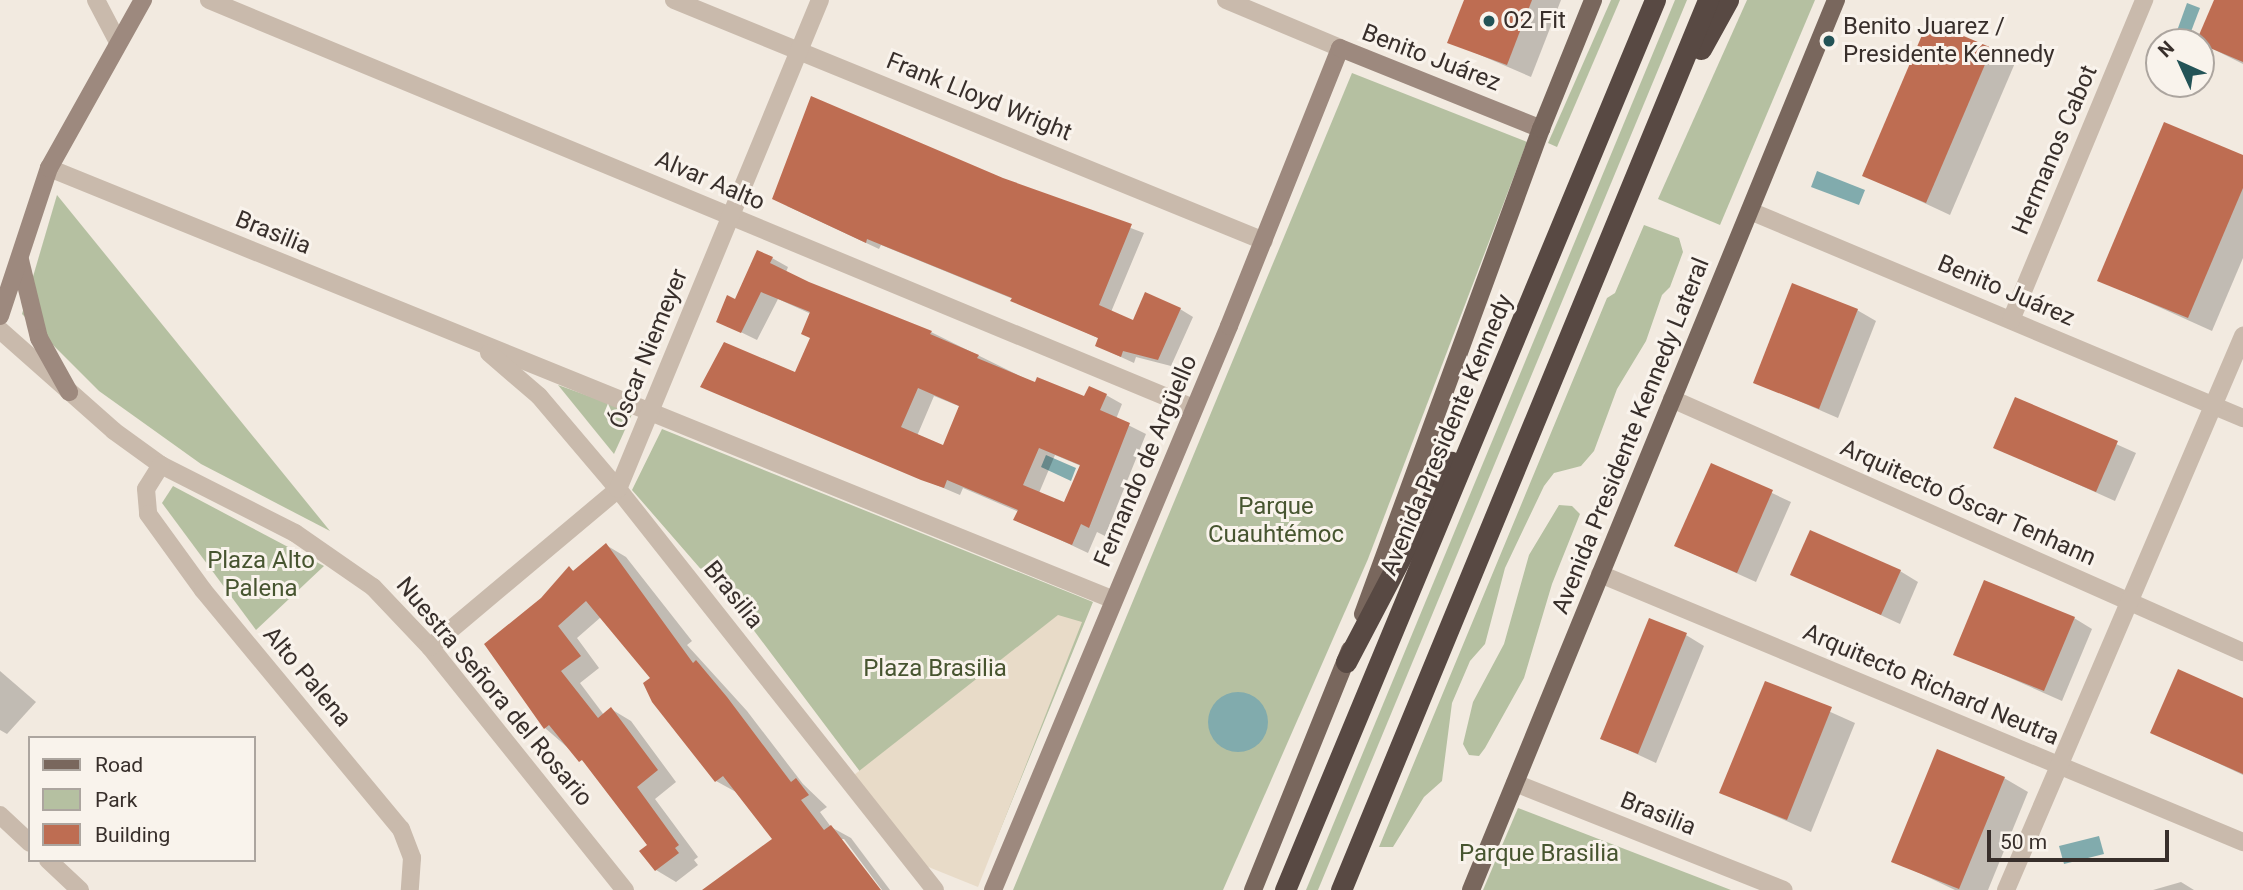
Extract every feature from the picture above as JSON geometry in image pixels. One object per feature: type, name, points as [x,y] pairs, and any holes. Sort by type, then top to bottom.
[{"type":"highway","points":[[1614,99],[1642,0]]},
{"type":"highway","name":"Avenida Presidente Kennedy","points":[[1286,890],[1655,0]]},
{"type":"highway","points":[[1341,890],[1709,0]]},
{"type":"highway","points":[[1646,149],[1728,0]]},
{"type":"highway","points":[[1346,662],[1514,342]]},
{"type":"main road","points":[[1253,890],[1346,662],[1541,129],[1593,0]]},
{"type":"main road","name":"Avenida Presidente Kennedy Lateral","points":[[1471,890],[1836,0]]},
{"type":"street","points":[[96,0],[118,42]]},
{"type":"street","points":[[0,316],[11,262],[49,168],[143,0]]},
{"type":"street","name":"Alvar Aalto","points":[[209,0],[1193,408]]},
{"type":"street","name":"Frank Lloyd Wright","points":[[674,0],[1264,241]]},
{"type":"street","name":"Óscar Niemeyer","points":[[430,647],[618,489],[820,0]]},
{"type":"street","name":"Hermanos Cabot","points":[[2011,320],[2144,0]]},
{"type":"street","name":"Benito Juárez","points":[[1236,2],[1340,48],[1541,129]]},
{"type":"street","name":"Fernando de Argüello","points":[[993,890],[1264,241],[1340,48]]},
{"type":"street","name":"Brasilia","points":[[49,168],[1114,600]]},
{"type":"street","name":"Benito Juárez","points":[[1750,211],[2243,418]]},
{"type":"street","points":[[11,262],[28,308],[69,393]]},
{"type":"street","name":"Nuestra Señora del Rosario","points":[[0,330],[69,393],[161,465],[321,548],[390,601],[625,890]]},
{"type":"street","points":[[2006,890],[2127,600],[2243,336]]},
{"type":"street","name":"Brasilia","points":[[479,344],[539,397],[618,489],[934,890]]},
{"type":"street","name":"Arquitecto Óscar Tenhann","points":[[1672,399],[2243,652]]},
{"type":"street","name":"Alto Palena","points":[[161,465],[146,489],[148,514],[203,590],[401,830],[411,858],[410,890]]},
{"type":"street","name":"Arquitecto Richard Neutra","points":[[1601,574],[2243,842]]},
{"type":"street","name":"Brasilia","points":[[1515,783],[1784,890]]},
{"type":"street","points":[[0,815],[28,841]]},
{"type":"street","points":[[50,862],[80,890]]},
{"type":"green space","points":[[1611,0],[1620,0],[1557,147],[1548,143]]},
{"type":"green space","points":[[1675,0],[1687,0],[1318,890],[1306,890]]},
{"type":"green space","points":[[1747,0],[1815,0],[1720,225],[1658,199]]},
{"type":"green space","name":"Parque Cuauhtémoc","points":[[1352,73],[1527,142],[1368,559],[1223,890],[1013,890]]},
{"type":"green space","points":[[57,195],[330,531],[201,464],[99,391],[22,314]]},
{"type":"green space","points":[[1644,225],[1679,238],[1683,252],[1670,287],[1662,295],[1646,341],[1617,389],[1594,451],[1581,466],[1554,473],[1544,486],[1505,568],[1485,644],[1470,661],[1452,703],[1442,781],[1424,797],[1393,847],[1379,847],[1607,298],[1615,293]]},
{"type":"green space","points":[[558,385],[633,412],[614,454]]},
{"type":"green space","name":"Plaza Brasilia","points":[[662,429],[1093,602],[994,845],[919,850],[752,628],[632,490]]},
{"type":"green space","name":"Plaza Alto Palena","points":[[173,486],[324,566],[256,630],[162,503]]},
{"type":"green space","points":[[1559,505],[1572,506],[1580,514],[1552,584],[1524,678],[1485,748],[1479,756],[1469,755],[1463,744],[1473,702],[1504,644],[1529,555]]},
{"type":"green space","name":"Parque Brasilia","points":[[1518,808],[1731,890],[1483,890]]},
{"type":"shaded area","points":[[1058,615],[1082,622],[978,887],[926,866],[854,775]]},
{"type":"water","points":[[2187,3],[2200,8],[2192,28],[2178,28]]},
{"type":"water","points":[[1817,171],[1865,190],[1859,205],[1811,187]]},
{"type":"water","points":[[1046,455],[1076,468],[1071,481],[1041,467]]},
{"type":"water","points":[[1232,692],[1244,692],[1263,705],[1268,722],[1266,734],[1255,747],[1244,752],[1232,752],[1213,739],[1208,728],[1208,716],[1221,697]]},
{"type":"water","points":[[2099,836],[2104,854],[2064,864],[2059,846]]},
{"type":"building","name":"O2 Fit","points":[[1464,0],[1532,0],[1507,65],[1447,43]]},
{"type":"building","points":[[2214,0],[2243,0],[2243,62],[2215,50],[2215,28],[2202,28]]},
{"type":"building","points":[[1928,21],[1992,48],[1926,203],[1862,176]]},
{"type":"building","points":[[811,96],[1003,178],[1132,224],[1099,305],[1133,320],[1145,292],[1181,308],[1158,360],[1123,351],[1121,357],[1095,346],[1098,338],[1010,301],[1012,298],[867,239],[866,243],[772,199]]},
{"type":"building","points":[[2164,122],[2243,155],[2243,188],[2188,318],[2097,281]]},
{"type":"building","points":[[757,250],[773,257],[770,263],[809,282],[932,331],[930,334],[979,355],[977,358],[1035,382],[1037,377],[1084,396],[1089,386],[1107,394],[1100,410],[1130,423],[1089,528],[1081,524],[1072,545],[1013,520],[1018,510],[947,480],[944,488],[921,480],[700,387],[724,342],[795,372],[810,338],[801,334],[810,312],[761,292],[741,333],[716,322],[727,295],[735,299]],"holes":[[[918,388],[959,406],[943,445],[901,427]],[[1039,448],[1080,465],[1064,502],[1023,485]]]},
{"type":"building","points":[[1792,283],[1858,309],[1819,409],[1753,383]]},
{"type":"building","points":[[2015,397],[2118,441],[2096,492],[1993,448]]},
{"type":"building","points":[[1711,463],[1773,490],[1737,573],[1674,546]]},
{"type":"building","points":[[1810,530],[1901,570],[1881,615],[1790,575]]},
{"type":"building","points":[[606,543],[693,663],[696,660],[727,697],[791,782],[796,778],[809,795],[801,800],[824,830],[831,825],[881,890],[702,890],[772,839],[723,776],[715,782],[652,702],[643,683],[650,678],[586,601],[558,626],[581,656],[561,671],[598,718],[611,707],[658,770],[637,787],[679,845],[675,848],[679,853],[655,871],[639,851],[647,845],[582,760],[579,762],[549,725],[544,729],[484,644],[541,598],[569,566],[573,571]]},
{"type":"building","points":[[1984,580],[2075,617],[2044,691],[1953,655]]},
{"type":"building","points":[[1649,618],[1687,633],[1638,754],[1600,739]]},
{"type":"building","points":[[2178,669],[2243,698],[2243,774],[2150,733]]},
{"type":"building","points":[[1765,681],[1832,707],[1787,820],[1719,793]]},
{"type":"building","points":[[1937,749],[2005,777],[1959,889],[1891,862]]},
{"type":"place","name":"O2 Fit","points":[[1489,21]]},
{"type":"place","name":"Benito Juarez / Presidente Kennedy","points":[[1829,41]]}]
